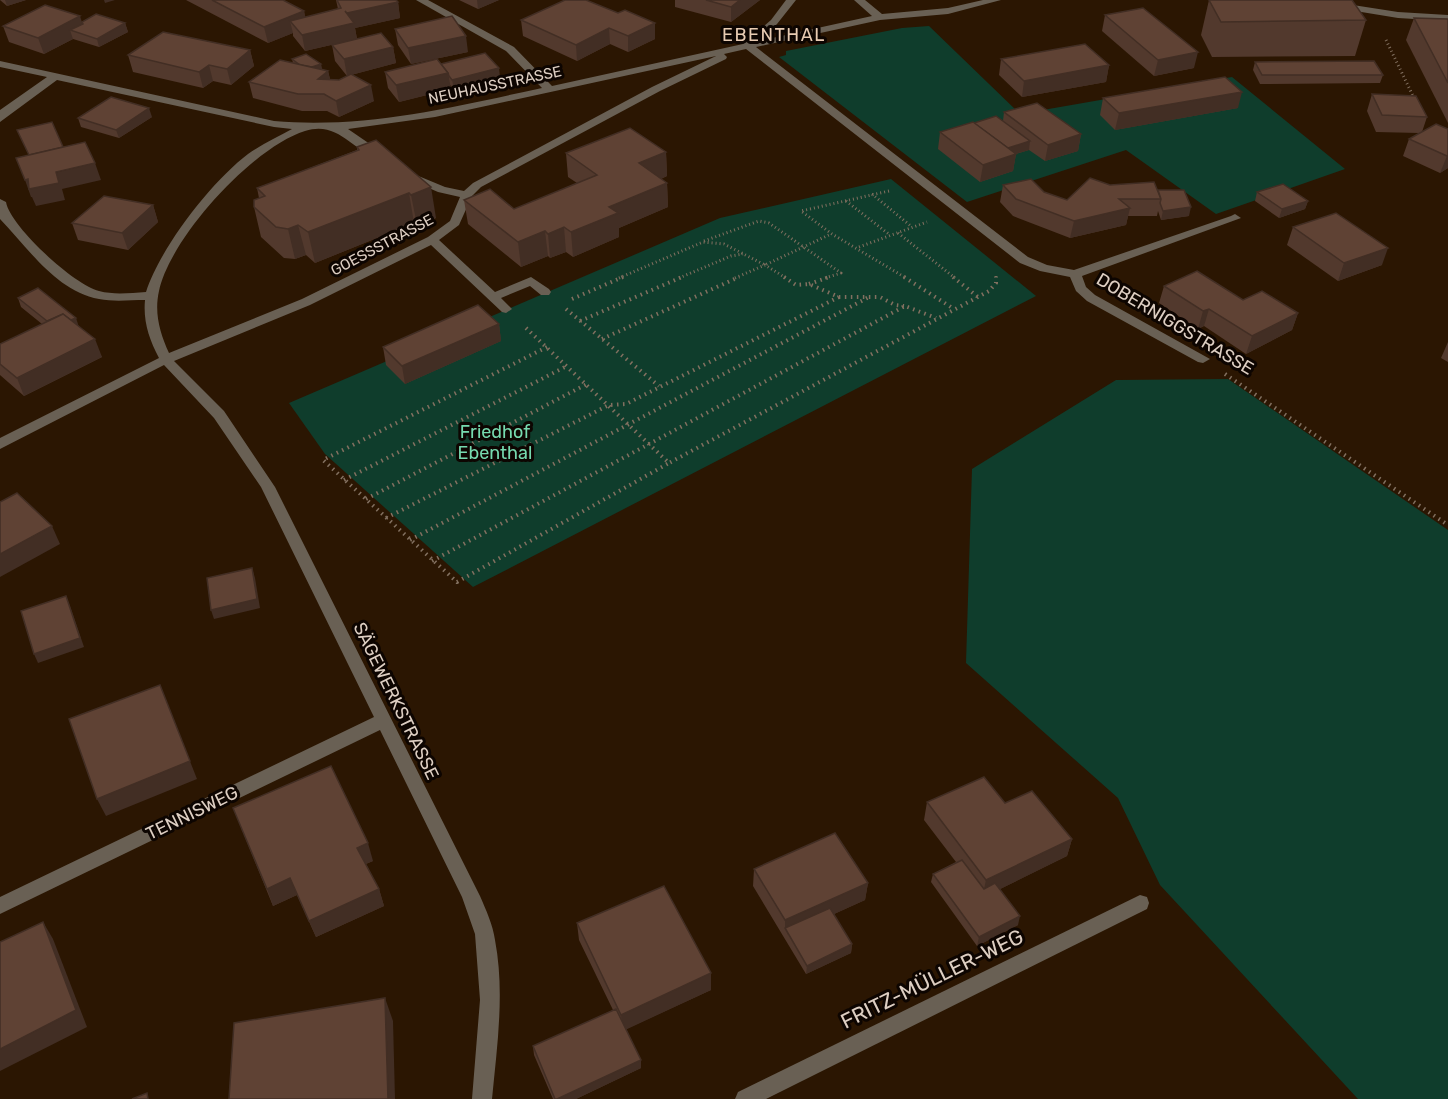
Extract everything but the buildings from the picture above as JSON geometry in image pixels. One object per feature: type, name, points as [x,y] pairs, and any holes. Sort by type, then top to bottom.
[{"type":"street","points":[[421,0],[510,49],[550,90]]},
{"type":"street","points":[[337,128],[419,181],[442,190],[466,195],[487,179],[656,89],[747,45],[774,22],[791,0]]},
{"type":"street","points":[[859,0],[880,18]]},
{"type":"street","name":"NEUHAUSSTRASSE","points":[[0,64],[274,124],[302,128],[337,128],[453,110],[880,18],[948,11],[996,0]]},
{"type":"street","points":[[1328,5],[1373,12],[1448,18]]},
{"type":"street","name":"DOBERNIGGSTRASSE","points":[[747,45],[1024,260],[1044,268],[1075,274],[1080,288],[1091,298],[1203,359]]},
{"type":"street","points":[[0,119],[2,114],[57,75]]},
{"type":"street","points":[[166,359],[154,335],[151,296],[162,260],[233,173],[258,152],[302,128]]},
{"type":"street","name":"GOESSSTRASSE","points":[[0,444],[166,359],[306,302],[432,240],[455,223],[466,195]]},
{"type":"street","points":[[0,202],[2,214],[56,269],[79,287],[93,293],[151,296]]},
{"type":"street","points":[[1075,274],[1235,218]]},
{"type":"street","points":[[432,240],[506,309]]},
{"type":"street","points":[[493,297],[531,281],[545,292]]},
{"type":"street","name":"SÄGEWERKSTRASSE","points":[[166,359],[212,406],[234,433],[268,487],[471,896],[485,937],[489,970],[489,1015],[482,1099]]},
{"type":"street","name":"TENNISWEG","points":[[0,906],[384,720]]},
{"type":"street","name":"FRITZ-MÜLLER-WEG","points":[[745,1099],[1140,903]]},
{"type":"path","points":[[1373,12],[1417,106]]},
{"type":"path","points":[[896,197],[888,191],[801,211],[832,234],[954,309]]},
{"type":"path","points":[[872,195],[913,227]]},
{"type":"path","points":[[846,201],[890,236]]},
{"type":"path","points":[[919,216],[936,229]]},
{"type":"path","points":[[560,304],[703,242],[759,221],[769,223],[841,273],[808,284],[796,285],[765,265],[724,244],[703,242]]},
{"type":"path","points":[[858,248],[927,222]]},
{"type":"path","points":[[898,233],[978,297]]},
{"type":"path","points":[[602,339],[832,234]]},
{"type":"path","points":[[580,321],[731,256],[743,254]]},
{"type":"path","points":[[547,348],[323,460],[457,582],[669,463],[989,291],[996,283],[996,276],[987,270]]},
{"type":"path","points":[[808,284],[839,297],[880,297],[895,305],[905,306],[937,319]]},
{"type":"path","points":[[545,292],[659,386]]},
{"type":"path","points":[[386,518],[609,405],[626,404],[839,297]]},
{"type":"path","points":[[410,540],[869,297]]},
{"type":"path","points":[[432,561],[905,306]]},
{"type":"path","points":[[506,309],[609,405],[646,444],[669,463]]},
{"type":"path","name":"DOBERNIGGSTRASSE","points":[[1203,359],[1448,525]]},
{"type":"path","points":[[345,480],[567,366]]},
{"type":"path","points":[[366,500],[587,384]]},
{"type":"green space","points":[[929,26],[1020,114],[1232,77],[1345,169],[1216,214],[1126,150],[967,202],[779,57],[786,55],[786,51],[902,28]]},
{"type":"green space","name":"Friedhof Ebenthal","points":[[891,179],[1036,296],[473,587],[325,454],[289,403],[720,218]]},
{"type":"green space","points":[[1228,379],[1448,530],[1448,1099],[1358,1099],[1160,885],[1118,798],[966,663],[972,469],[1116,380]]},
{"type":"district","name":"EBENTHAL","points":[[774,35]]}]
